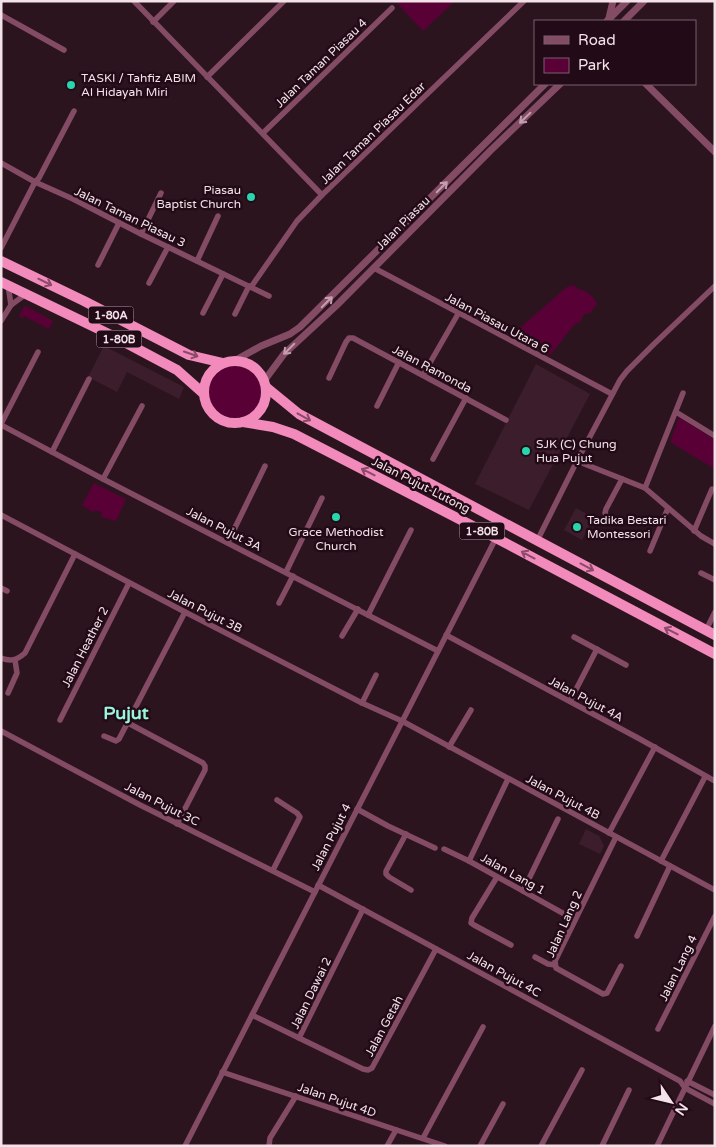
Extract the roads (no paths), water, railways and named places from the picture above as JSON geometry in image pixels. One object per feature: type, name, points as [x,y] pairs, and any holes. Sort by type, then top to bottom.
[{"type":"highway","name":"1-80A","points":[[1,261],[189,355],[229,362]]},
{"type":"highway","name":"1-80B","points":[[5,284],[113,336],[177,370],[204,394]]},
{"type":"highway","points":[[229,362],[247,363],[257,370],[265,384],[265,398],[261,409],[253,417],[243,422],[233,423],[215,417],[205,402],[205,384],[209,375],[215,368],[229,362]]},
{"type":"highway","name":"Jalan Pujut-Lutong","points":[[265,384],[299,414],[710,633]]},
{"type":"highway","name":"Jalan Pujut-Lutong","points":[[243,422],[273,427],[294,434],[715,654]]},
{"type":"street","name":"Jalan Taman Piasau Edar","points":[[134,1],[322,195],[524,1]]},
{"type":"street","points":[[153,22],[174,1]]},
{"type":"street","points":[[207,77],[284,1]]},
{"type":"street","points":[[608,20],[613,1]]},
{"type":"street","points":[[609,20],[625,2],[630,7],[642,3]]},
{"type":"street","points":[[625,20],[642,3]]},
{"type":"street","name":"Jalan Taman Piasau 4","points":[[263,133],[392,8]]},
{"type":"street","points":[[1,15],[64,50]]},
{"type":"street","name":"Jalan Piasau","points":[[229,362],[290,334],[300,327],[544,85]]},
{"type":"street","name":"Jalan Piasau","points":[[265,384],[284,354],[319,322],[559,85]]},
{"type":"street","points":[[647,85],[715,152]]},
{"type":"street","points":[[1,248],[4,236],[35,182],[40,178],[74,110]]},
{"type":"street","points":[[470,158],[477,165]]},
{"type":"street","name":"Jalan Taman Piasau 3","points":[[1,163],[35,182],[268,296]]},
{"type":"street","points":[[141,234],[161,193]]},
{"type":"street","points":[[235,314],[250,287],[297,222],[322,195]]},
{"type":"street","points":[[197,261],[218,216]]},
{"type":"street","points":[[98,265],[119,223]]},
{"type":"street","points":[[149,283],[168,247]]},
{"type":"street","name":"Jalan Piasau Utara 6","points":[[374,268],[612,394]]},
{"type":"street","points":[[203,313],[223,274]]},
{"type":"street","points":[[5,284],[10,305]]},
{"type":"street","points":[[537,541],[620,380],[715,286]]},
{"type":"street","points":[[1,321],[10,305],[27,294]]},
{"type":"street","points":[[423,375],[458,314]]},
{"type":"street","name":"Jalan Ramonda","points":[[329,378],[349,338],[353,338],[506,420]]},
{"type":"street","points":[[1,425],[38,352]]},
{"type":"street","points":[[377,406],[399,362]]},
{"type":"street","points":[[52,452],[89,379]]},
{"type":"street","points":[[645,488],[683,394]]},
{"type":"street","points":[[433,459],[466,398]]},
{"type":"street","points":[[103,478],[142,406]]},
{"type":"street","points":[[676,412],[715,436]]},
{"type":"street","name":"Jalan Pujut 3A","points":[[1,425],[438,651]]},
{"type":"street","points":[[577,461],[645,488],[694,531],[715,544]]},
{"type":"street","points":[[228,542],[265,466]]},
{"type":"street","points":[[613,520],[607,517],[605,513],[622,480]]},
{"type":"street","points":[[694,531],[712,489]]},
{"type":"street","points":[[286,572],[322,498]]},
{"type":"street","points":[[650,551],[668,508]]},
{"type":"street","name":"Jalan Pujut 3B","points":[[1,515],[362,703],[402,721]]},
{"type":"street","points":[[368,615],[411,530]]},
{"type":"street","name":"Jalan Pujut 4","points":[[185,1146],[496,538]]},
{"type":"street","points":[[1,658],[10,661],[15,660],[25,653],[75,554]]},
{"type":"street","points":[[701,573],[715,580]]},
{"type":"street","points":[[279,602],[293,576]]},
{"type":"street","name":"Jalan Heather 2","points":[[60,720],[129,582]]},
{"type":"street","points":[[342,636],[358,609]]},
{"type":"street","points":[[104,736],[116,741],[119,739],[185,612]]},
{"type":"street","points":[[710,633],[715,612]]},
{"type":"street","name":"Jalan Pujut 4A","points":[[446,635],[715,781]]},
{"type":"street","points":[[574,637],[626,665]]},
{"type":"street","points":[[570,701],[596,649]]},
{"type":"street","points":[[8,693],[17,673],[15,660]]},
{"type":"street","points":[[362,703],[376,675]]},
{"type":"street","points":[[449,747],[470,710]]},
{"type":"street","name":"Jalan Pujut 4B","points":[[402,721],[715,890]]},
{"type":"street","points":[[128,724],[203,763],[205,766],[206,770],[178,824]]},
{"type":"street","name":"Jalan Pujut 3C","points":[[1,731],[178,824],[315,892]]},
{"type":"street","points":[[610,833],[655,747]]},
{"type":"street","points":[[661,861],[705,777]]},
{"type":"street","name":"Jalan Lang 1","points":[[508,779],[469,861],[575,920]]},
{"type":"street","points":[[273,870],[300,817],[277,800]]},
{"type":"street","points":[[357,809],[435,848]]},
{"type":"street","points":[[523,891],[558,819]]},
{"type":"street","points":[[406,834],[386,874],[411,890]]},
{"type":"street","name":"Jalan Lang 2","points":[[616,837],[555,961],[555,965],[556,968],[603,994],[607,993],[621,966]]},
{"type":"street","points":[[444,849],[469,861]]},
{"type":"street","points":[[637,936],[670,866]]},
{"type":"street","points":[[497,877],[472,918],[471,923],[511,945]]},
{"type":"street","name":"Jalan Pujut 4C","points":[[318,885],[680,1081]]},
{"type":"street","name":"Jalan Dawai 2","points":[[252,1015],[300,1038],[363,909]]},
{"type":"street","name":"Jalan Lang 4","points":[[658,1029],[715,916]]},
{"type":"street","name":"Jalan Getah","points":[[300,1038],[363,1069],[368,1070],[372,1068],[436,949]]},
{"type":"street","points":[[535,957],[548,964],[555,965]]},
{"type":"street","points":[[657,1146],[715,1026]]},
{"type":"street","points":[[423,1138],[483,1027]]},
{"type":"street","points":[[541,1146],[582,1070]]},
{"type":"street","name":"Jalan Pujut 4D","points":[[222,1072],[445,1146]]},
{"type":"street","points":[[680,1081],[688,1081],[715,1095]]},
{"type":"street","points":[[680,1081],[685,1088],[715,1104]]},
{"type":"street","points":[[602,1146],[629,1090]]},
{"type":"street","points":[[269,1146],[270,1138],[296,1096]]},
{"type":"street","points":[[480,1146],[503,1104]]},
{"type":"street","points":[[387,1146],[396,1130]]},
{"type":"place","name":"TASKI / Tahfiz ABIM Al Hidayah Miri","points":[[71,85]]},
{"type":"place","name":"Piasau Baptist Church","points":[[251,197]]},
{"type":"place","name":"SJK (C) Chung Hua Pujut","points":[[526,451]]},
{"type":"place","name":"Grace Methodist Church","points":[[336,517]]},
{"type":"place","name":"Tadika Bestari Montessori","points":[[577,527]]},
{"type":"district","name":"Pujut","points":[[126,713]]}]
